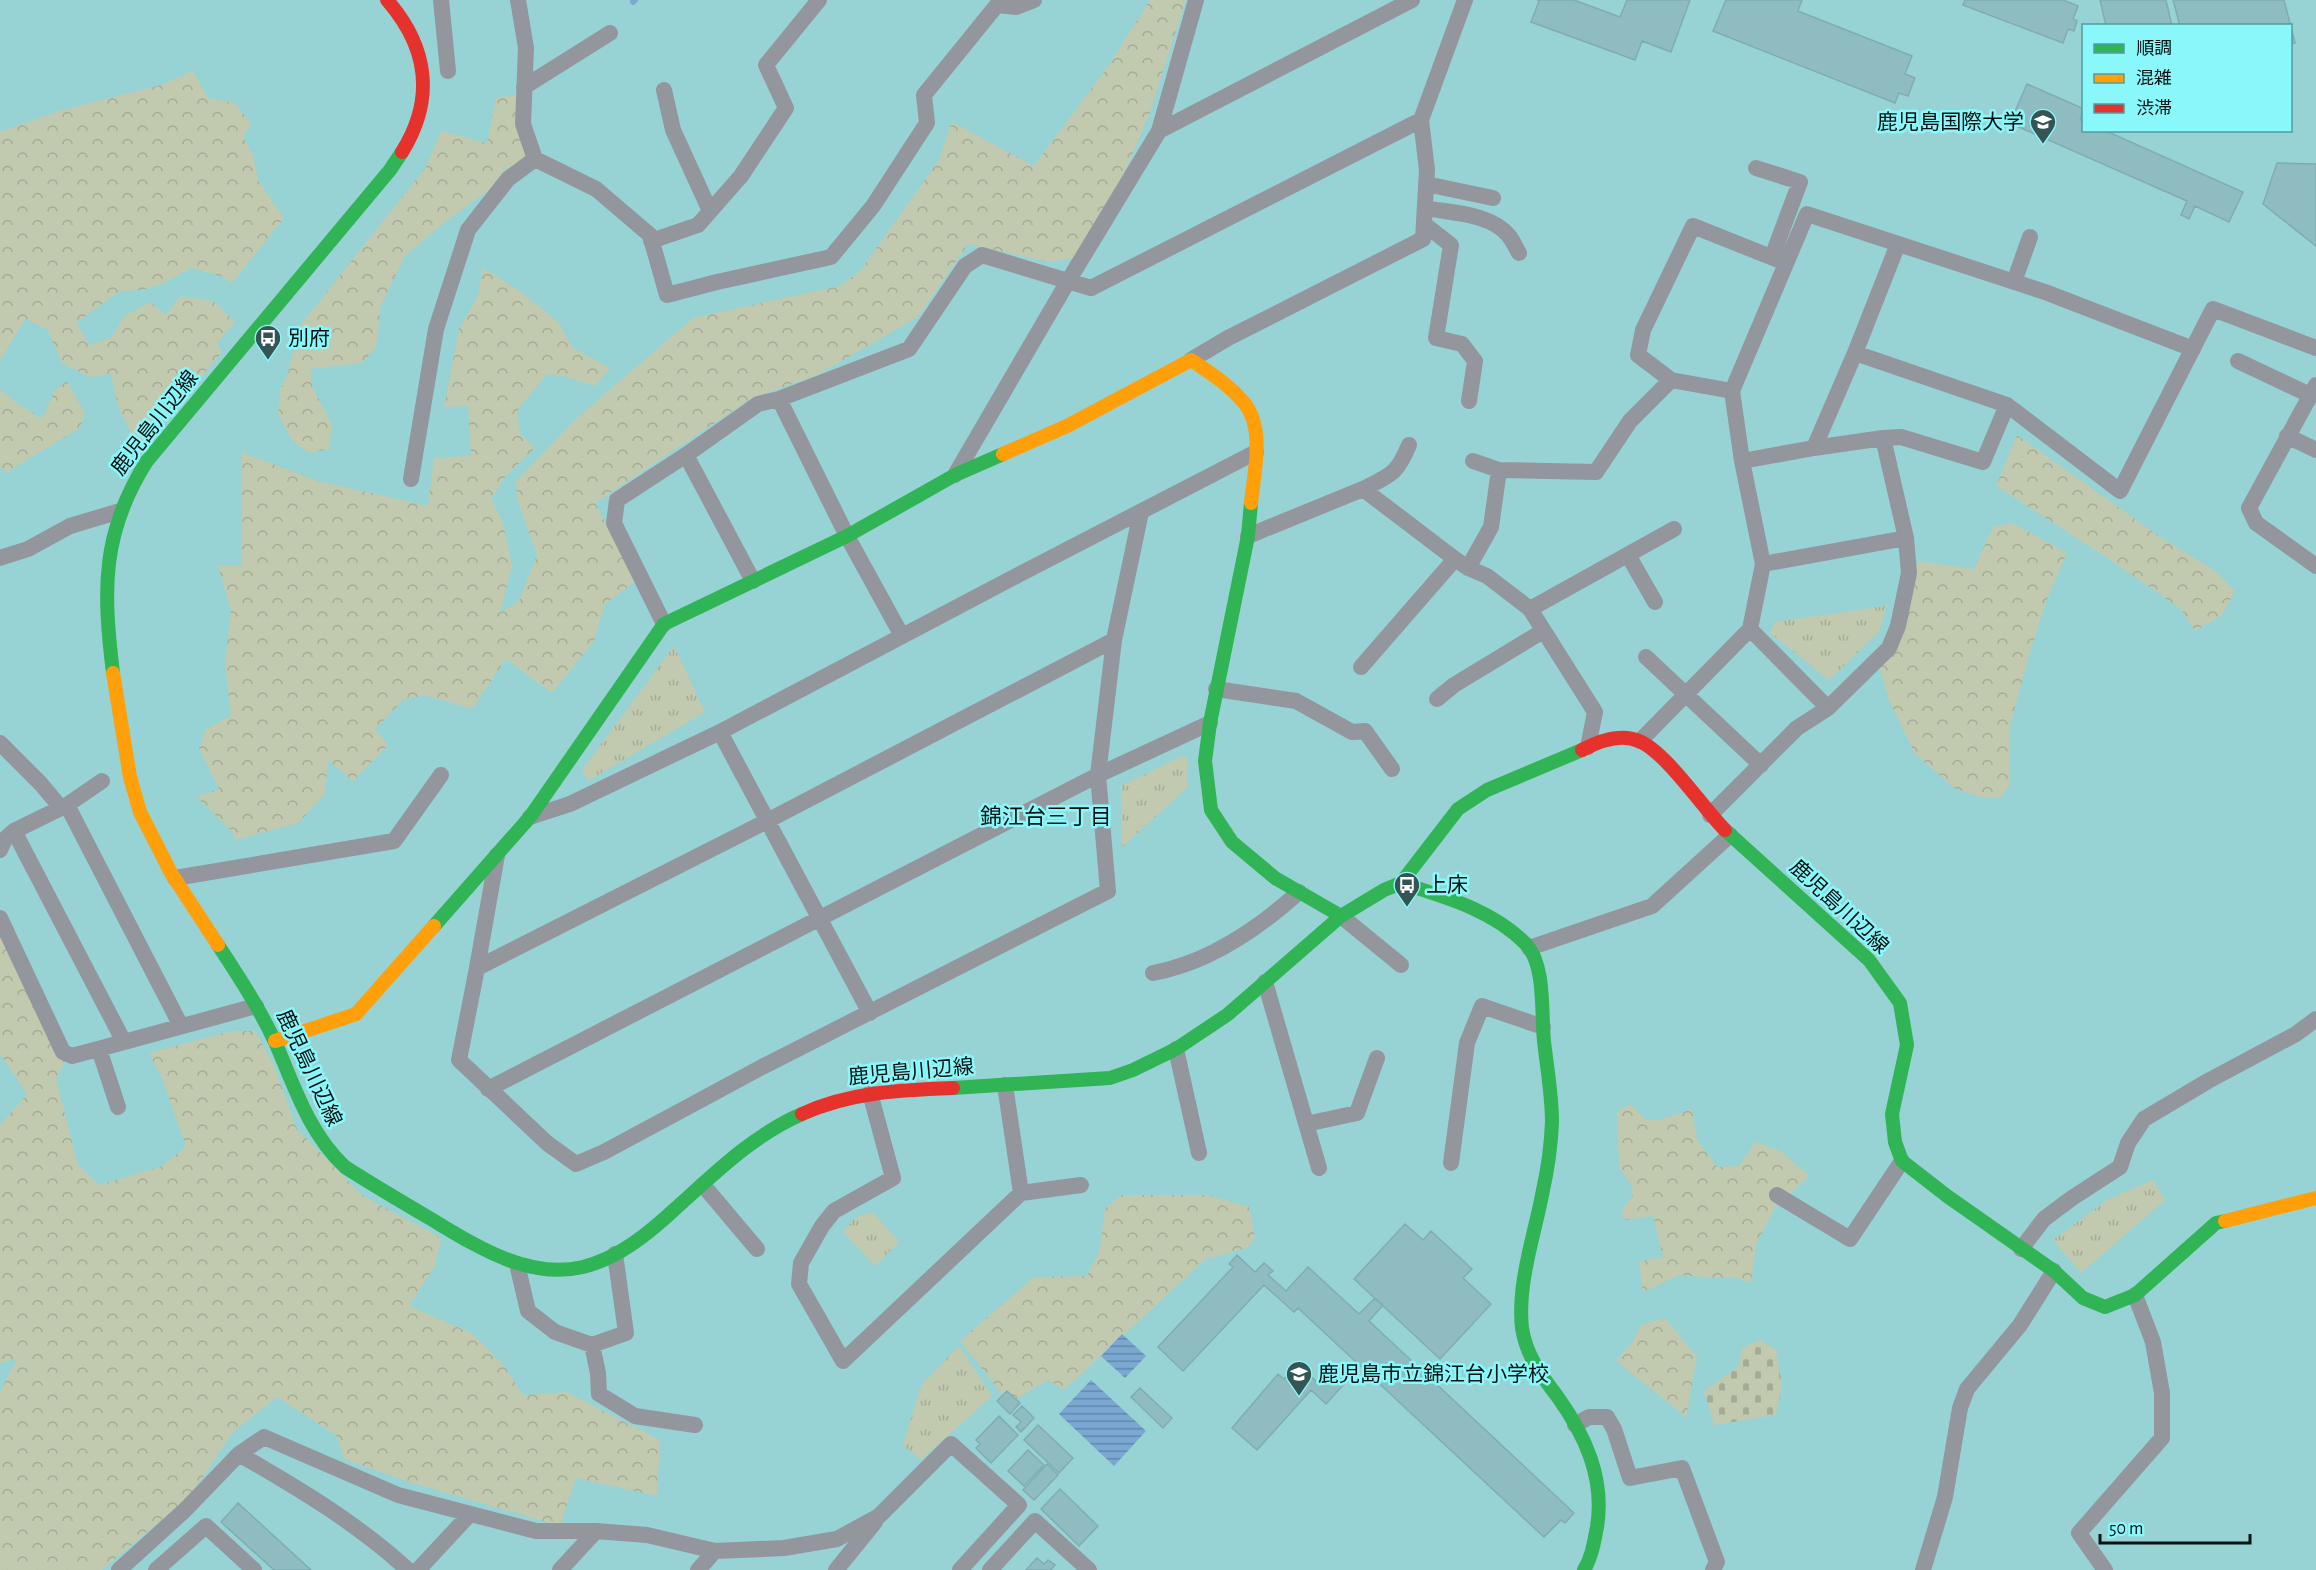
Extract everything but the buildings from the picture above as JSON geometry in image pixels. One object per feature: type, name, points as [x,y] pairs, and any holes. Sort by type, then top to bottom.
[{"type":"main road","name":"鹿児島川辺線","points":[[387,0],[405,23],[418,53],[422,72],[424,100],[406,147],[390,170],[147,461],[127,494],[120,511],[109,556],[107,599],[119,714],[138,808],[175,878],[256,1006],[275,1041],[314,1131],[337,1161],[492,1256],[542,1269],[561,1270],[583,1266],[615,1254],[647,1234],[750,1144],[777,1126],[812,1109],[870,1093],[1110,1078],[1134,1070],[1176,1049],[1227,1015],[1341,916],[1384,890],[1401,883],[1458,809],[1486,790],[1588,747],[1618,737],[1640,741],[1666,761],[1730,836],[1869,960],[1900,1003],[1907,1046],[1892,1114],[1895,1143],[1902,1161]]},
{"type":"main road","points":[[275,1041],[356,1014],[530,817],[664,624],[847,536],[955,476],[1067,426],[1191,360],[1214,376],[1245,404],[1255,426],[1256,452],[1248,536],[1216,689],[1205,761],[1211,810],[1232,842],[1275,878],[1341,916]]},
{"type":"main road","points":[[1401,883],[1461,902],[1499,921],[1529,948],[1537,973],[1543,1001],[1543,1027],[1551,1092],[1551,1134],[1540,1205],[1523,1284],[1522,1324],[1525,1342],[1533,1360],[1575,1425],[1593,1458],[1601,1496],[1599,1522],[1590,1561],[1584,1570]]},
{"type":"main road","points":[[1902,1161],[2021,1249],[2054,1270],[2083,1298],[2105,1307],[2135,1295],[2217,1223],[2316,1198]]},
{"type":"street","points":[[441,0],[448,71]]},
{"type":"street","points":[[518,0],[526,48],[523,124],[535,159],[596,189],[650,235],[667,295],[831,257],[873,206],[927,123],[924,95],[998,2],[1016,7],[1034,0]]},
{"type":"street","points":[[651,241],[698,225],[741,176],[786,108],[766,65],[819,0]]},
{"type":"street","points":[[955,476],[1067,283],[1159,131],[1196,0]]},
{"type":"street","points":[[1159,131],[1412,0]]},
{"type":"street","points":[[1191,360],[1228,338],[1422,239],[1427,170],[1422,120],[1465,0]]},
{"type":"street","points":[[524,87],[610,33]]},
{"type":"street","points":[[664,90],[673,130],[711,211]]},
{"type":"street","points":[[664,624],[614,523],[617,500],[758,404],[779,399],[909,349],[965,266],[982,255],[1067,283],[1091,288],[1422,120]]},
{"type":"street","points":[[411,479],[436,329],[468,230],[508,179],[535,159]]},
{"type":"street","points":[[1640,741],[1750,629],[1763,564],[1742,461],[1732,391],[1779,260],[1800,182],[1756,168]]},
{"type":"street","points":[[1426,184],[1493,198]]},
{"type":"street","points":[[1779,260],[1806,214],[2014,282],[2193,349]]},
{"type":"street","points":[[1424,216],[1478,217],[1495,225],[1508,235],[1519,253]]},
{"type":"street","points":[[1424,216],[1451,245],[1436,338],[1462,344],[1475,361],[1469,401]]},
{"type":"street","points":[[1732,391],[1671,380],[1638,355],[1643,330],[1693,226],[1779,260]]},
{"type":"street","points":[[2014,282],[2030,237]]},
{"type":"street","points":[[1814,448],[1856,353],[1898,244]]},
{"type":"street","points":[[1856,353],[2007,405],[2120,492],[2213,309],[2316,348]]},
{"type":"street","points":[[2238,361],[2313,390],[2248,508],[2256,523],[2316,566]]},
{"type":"street","points":[[1473,461],[1499,470],[1596,472],[1630,421],[1671,380]]},
{"type":"street","points":[[779,399],[847,536],[902,636]]},
{"type":"street","points":[[1742,461],[1814,448],[1900,437],[1983,462],[2007,405]]},
{"type":"street","points":[[2287,436],[2316,450]]},
{"type":"street","points":[[1710,815],[1797,728],[1828,708],[1889,648],[1898,626],[1909,573],[1906,538],[1883,438]]},
{"type":"street","points":[[1248,536],[1364,489],[1387,477],[1400,466],[1409,445]]},
{"type":"street","points":[[530,817],[570,804],[720,732],[1256,452]]},
{"type":"street","points":[[686,455],[753,581]]},
{"type":"street","points":[[1361,667],[1461,563],[1491,527],[1499,470]]},
{"type":"street","points":[[1364,489],[1461,563],[1487,576],[1530,609],[1595,712],[1588,747]]},
{"type":"street","points":[[0,558],[28,549],[70,526],[120,511]]},
{"type":"street","points":[[497,855],[459,1060],[547,1143],[576,1164],[604,1152],[762,1067],[1108,891],[1098,775],[1114,640],[1141,512]]},
{"type":"street","points":[[1530,609],[1674,529]]},
{"type":"street","points":[[1763,564],[1906,538]]},
{"type":"street","points":[[1628,555],[1655,602]]},
{"type":"street","points":[[1750,629],[1828,708]]},
{"type":"street","points":[[1437,699],[1543,631]]},
{"type":"street","points":[[477,968],[767,821],[1114,640]]},
{"type":"street","points":[[1646,657],[1761,765]]},
{"type":"street","points":[[1216,689],[1296,701],[1352,732],[1365,731],[1392,769]]},
{"type":"street","points":[[488,1089],[1098,775],[1210,723]]},
{"type":"street","points":[[720,732],[870,1013]]},
{"type":"street","points":[[0,743],[64,807],[181,1026]]},
{"type":"street","points":[[175,878],[394,841],[441,776]]},
{"type":"street","points":[[0,850],[4,839],[14,831],[64,807],[102,781]]},
{"type":"street","points":[[14,831],[124,1042]]},
{"type":"street","points":[[1529,948],[1652,906],[1730,836]]},
{"type":"street","points":[[1153,973],[1197,962],[1273,915],[1299,892]]},
{"type":"street","points":[[1341,916],[1401,965]]},
{"type":"street","points":[[0,918],[63,1052],[72,1056],[256,1006]]},
{"type":"street","points":[[1265,982],[1319,1168]]},
{"type":"street","points":[[1451,1163],[1467,1043],[1482,1006],[1543,1027]]},
{"type":"street","points":[[2021,1249],[2044,1220],[2072,1198],[2120,1167],[2128,1143],[2144,1119],[2208,1081],[2296,1034],[2316,1019]]},
{"type":"street","points":[[99,1049],[118,1107]]},
{"type":"street","points":[[1176,1049],[1199,1153]]},
{"type":"street","points":[[1306,1124],[1357,1113],[1377,1058]]},
{"type":"street","points":[[1005,1085],[1021,1193]]},
{"type":"street","points":[[870,1093],[893,1178],[834,1211],[822,1226],[801,1263],[799,1284],[843,1360],[1021,1193],[1080,1185]]},
{"type":"street","points":[[1777,1195],[1850,1239],[1902,1161]]},
{"type":"street","points":[[703,1185],[757,1250]]},
{"type":"street","points":[[517,1264],[528,1311],[555,1332],[592,1345],[626,1333],[615,1254]]},
{"type":"street","points":[[1923,1570],[1946,1497],[1959,1417],[1967,1389],[2020,1325],[2054,1270]]},
{"type":"street","points":[[2105,1570],[2079,1533],[2162,1438],[2162,1393],[2153,1342],[2135,1295]]},
{"type":"street","points":[[592,1345],[598,1373],[599,1394],[635,1416],[695,1425]]},
{"type":"street","points":[[1575,1425],[1589,1417],[1607,1417],[1614,1429],[1630,1478],[1682,1468],[1717,1562],[1713,1570]]},
{"type":"street","points":[[119,1570],[185,1510],[239,1454],[264,1437],[398,1495],[536,1531],[647,1535],[715,1551],[784,1548],[837,1539],[879,1516]]},
{"type":"street","points":[[836,1570],[879,1516],[951,1444],[1019,1505],[960,1570]]},
{"type":"street","points":[[239,1454],[318,1500],[387,1550],[408,1570]]},
{"type":"street","points":[[418,1570],[470,1514]]},
{"type":"street","points":[[990,1570],[1035,1521],[1089,1570]]},
{"type":"street","points":[[156,1570],[206,1526],[254,1570]]},
{"type":"street","points":[[560,1570],[596,1532]]},
{"type":"street","points":[[698,1570],[715,1551]]},
{"type":"green space","points":[[1150,0],[1186,0],[1149,115],[1111,204],[1082,256],[1049,262],[968,244],[918,317],[817,375],[752,398],[595,503],[636,581],[605,604],[594,641],[552,693],[506,659],[472,709],[425,695],[403,700],[375,729],[388,745],[353,781],[328,760],[325,794],[298,823],[235,840],[234,834],[197,797],[219,789],[199,748],[206,729],[231,716],[225,664],[231,610],[218,566],[242,566],[242,452],[317,481],[428,506],[434,458],[471,456],[468,406],[444,407],[459,329],[478,296],[483,268],[521,292],[558,322],[573,348],[610,368],[595,386],[563,376],[547,374],[517,411],[520,434],[535,448],[506,476],[491,499],[503,522],[512,566],[500,613],[519,601],[537,555],[517,499],[516,481],[576,419],[693,318],[840,286],[860,271],[939,160],[952,122],[1034,166],[1109,65]]},
{"type":"green space","points":[[193,71],[208,98],[235,103],[251,124],[243,137],[253,156],[259,182],[284,218],[232,283],[221,276],[191,268],[164,283],[143,290],[120,291],[76,323],[90,345],[112,337],[124,316],[150,302],[166,315],[181,296],[213,301],[235,322],[217,343],[222,352],[140,451],[118,407],[111,374],[90,377],[62,363],[47,329],[25,319],[0,361],[0,132],[59,111],[161,85]]},
{"type":"green space","points":[[529,92],[530,144],[524,167],[506,168],[490,189],[450,218],[405,256],[381,305],[376,347],[362,363],[310,369],[312,386],[332,425],[329,449],[309,453],[292,440],[278,414],[280,390],[288,373],[299,327],[426,167],[441,131],[487,143],[496,98]]},
{"type":"green space","points":[[67,381],[85,413],[80,428],[7,472],[0,468],[0,389],[15,402],[42,419],[55,390]]},
{"type":"green space","points":[[2017,435],[2160,537],[2215,571],[2235,591],[2221,616],[2195,631],[2181,609],[1996,486]]},
{"type":"green space","points":[[2012,523],[2067,553],[2046,602],[2010,726],[2010,783],[2002,797],[1980,797],[1954,788],[1915,754],[1888,698],[1879,665],[1918,561],[1974,569],[1993,527]]},
{"type":"green space","points":[[1887,606],[1879,632],[1829,680],[1770,633],[1775,622]]},
{"type":"green space","points":[[674,646],[705,712],[588,781],[582,770]]},
{"type":"green space","points":[[1182,756],[1187,758],[1187,788],[1122,847],[1121,786]]},
{"type":"green space","points":[[0,936],[12,963],[65,1060],[56,1079],[78,1165],[99,1185],[160,1167],[186,1147],[162,1078],[149,1053],[232,1031],[255,1031],[273,1063],[297,1129],[363,1196],[441,1238],[435,1266],[409,1306],[473,1334],[505,1367],[523,1395],[566,1392],[660,1440],[657,1496],[576,1478],[560,1526],[409,1482],[344,1459],[337,1436],[277,1397],[233,1432],[190,1496],[102,1570],[0,1570],[0,1392],[17,1358],[0,1363],[0,1125],[27,1094],[0,1054]]},
{"type":"green space","points":[[1630,1104],[1646,1120],[1660,1120],[1692,1109],[1697,1140],[1717,1167],[1739,1166],[1755,1142],[1781,1151],[1809,1176],[1774,1209],[1756,1245],[1751,1283],[1734,1277],[1679,1275],[1643,1292],[1639,1262],[1663,1257],[1653,1216],[1623,1220],[1622,1210],[1633,1195],[1630,1182],[1619,1168],[1617,1112]]},
{"type":"green space","points":[[2153,1180],[2165,1200],[2081,1273],[2053,1240],[2107,1200]]},
{"type":"green space","points":[[1122,1195],[1207,1195],[1249,1207],[1255,1238],[1247,1248],[1206,1259],[1064,1390],[1048,1380],[1009,1403],[960,1341],[1034,1277],[1087,1276],[1100,1250],[1105,1208]]},
{"type":"green space","points":[[872,1212],[899,1242],[875,1266],[843,1232],[855,1218]]},
{"type":"green space","points":[[1665,1318],[1697,1357],[1686,1418],[1616,1360],[1632,1343],[1641,1325]]},
{"type":"green space","points":[[1760,1340],[1776,1350],[1782,1386],[1776,1415],[1714,1425],[1704,1391],[1739,1366],[1742,1348]]},
{"type":"green space","points":[[959,1346],[992,1396],[921,1460],[903,1445],[922,1384]]},
{"type":"water","points":[[1122,1334],[1146,1356],[1125,1378],[1101,1356]]},
{"type":"water","points":[[1091,1380],[1146,1431],[1114,1466],[1059,1414]]},
{"type":"traffic: fast","points":[[113,673],[107,589],[109,563],[113,538],[132,487],[147,461],[390,170],[402,152]]},
{"type":"traffic: fast","points":[[434,926],[530,817],[664,624],[847,536],[955,475],[1003,454]]},
{"type":"traffic: fast","points":[[1251,503],[1248,536],[1210,723],[1205,761],[1211,810],[1232,842],[1275,878],[1341,916]]},
{"type":"traffic: fast","points":[[953,1088],[1110,1078],[1133,1070],[1176,1049],[1227,1015],[1341,916],[1384,890],[1401,883],[1458,809],[1487,790],[1582,750]]},
{"type":"traffic: fast","points":[[1725,830],[1869,960],[1900,1003],[1907,1045],[1892,1114],[1895,1142],[1902,1161],[1947,1196],[2054,1271],[2083,1298],[2105,1307],[2135,1295],[2216,1223],[2225,1221]]},
{"type":"traffic: fast","points":[[1401,883],[1484,913],[1513,932],[1526,944],[1537,964],[1552,1122],[1540,1207],[1524,1276],[1522,1328],[1531,1356],[1576,1426],[1595,1474],[1599,1509],[1597,1527],[1591,1555],[1584,1570]]},
{"type":"traffic: fast","points":[[218,945],[263,1018],[312,1125],[332,1154],[345,1167],[466,1240],[523,1265],[563,1270],[583,1267],[609,1258],[633,1244],[655,1227],[719,1169],[751,1144],[802,1114]]},
{"type":"traffic: slow","points":[[1003,454],[1067,426],[1191,360],[1233,391],[1251,414],[1255,426],[1257,452],[1251,503]]},
{"type":"traffic: slow","points":[[113,673],[130,777],[140,812],[171,873],[218,945]]},
{"type":"traffic: slow","points":[[275,1041],[356,1014],[434,926]]},
{"type":"traffic: slow","points":[[2225,1221],[2316,1198]]},
{"type":"traffic: jam","points":[[387,0],[411,36],[422,74],[423,93],[419,112],[413,132],[402,152]]},
{"type":"traffic: jam","points":[[1582,750],[1618,738],[1632,739],[1650,747],[1672,768],[1725,830]]},
{"type":"traffic: jam","points":[[802,1114],[839,1101],[876,1093],[953,1088]]},
{"type":"place","name":"鹿児島国際大学","points":[[2043,145]]},
{"type":"place","name":"別府","points":[[268,361]]},
{"type":"place","name":"上床","points":[[1407,908]]},
{"type":"place","name":"鹿児島市立錦江台小学校","points":[[1299,1397]]},
{"type":"district","name":"錦江台三丁目","points":[[1046,817]]}]
